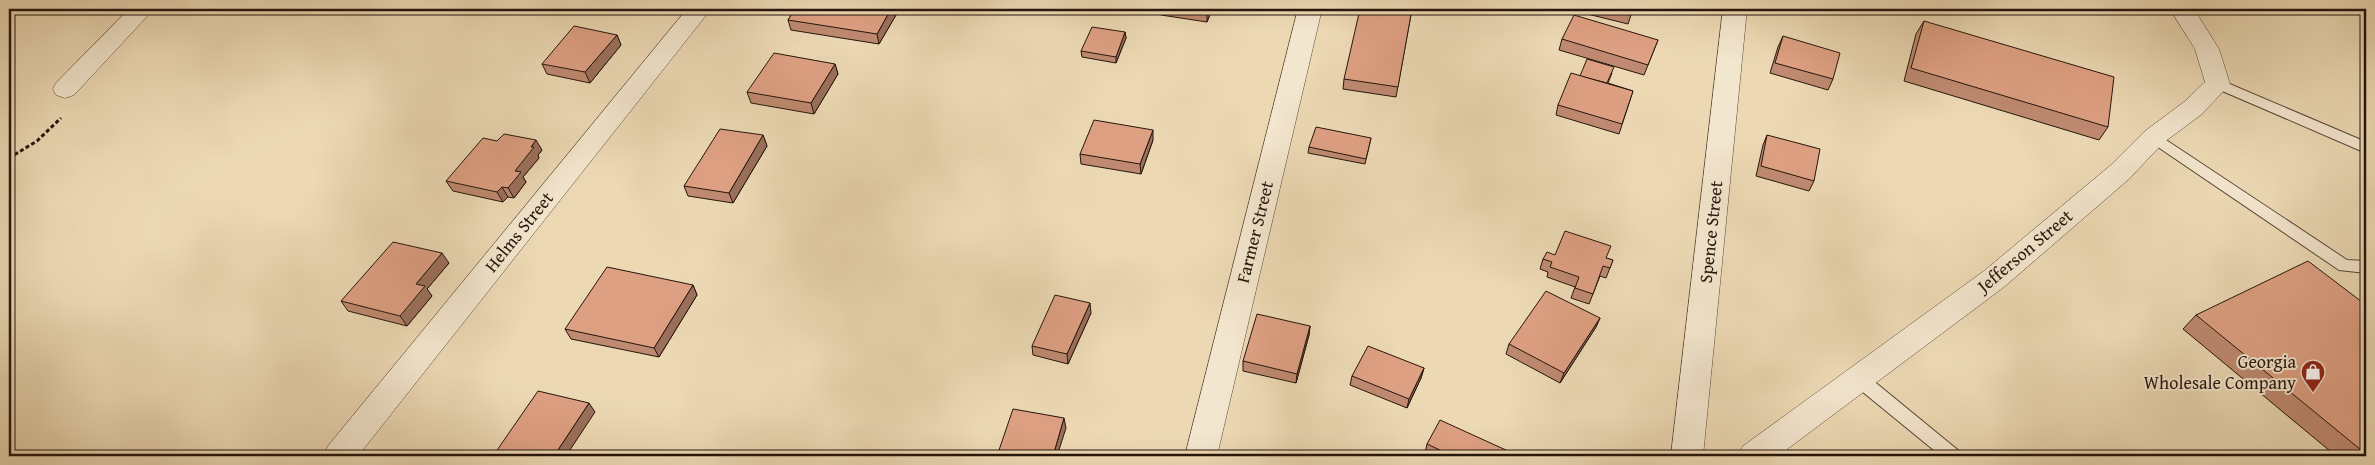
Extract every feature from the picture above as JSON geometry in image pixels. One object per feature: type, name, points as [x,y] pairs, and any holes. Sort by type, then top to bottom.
[{"type":"street","points":[[65,89],[142,9]]},
{"type":"street","name":"Helms Street","points":[[339,456],[699,9]]},
{"type":"street","name":"Farmer Street","points":[[1201,456],[1310,9]]},
{"type":"street","name":"Spence Street","points":[[1687,456],[1735,9]]},
{"type":"street","points":[[2182,9],[2207,49],[2218,84]]},
{"type":"street","name":"Jefferson Street","points":[[1754,456],[1994,279],[2120,172],[2154,137],[2192,108],[2218,84]]},
{"type":"lane","points":[[2218,84],[2366,148]]},
{"type":"lane","points":[[2154,137],[2344,266],[2366,267]]},
{"type":"lane","points":[[1859,379],[1953,456]]},
{"type":"path","points":[[9,158],[37,141],[66,114],[65,89]]},
{"type":"building","points":[[795,9],[891,9],[877,34],[788,20]]},
{"type":"building","points":[[1188,9],[1208,9],[1207,12]]},
{"type":"building","points":[[1360,9],[1412,9],[1398,87],[1344,79]]},
{"type":"building","points":[[1611,9],[1633,9],[1631,14]]},
{"type":"building","points":[[1574,15],[1658,40],[1648,65],[1562,39]]},
{"type":"building","points":[[1924,21],[2114,77],[2108,127],[1911,68]]},
{"type":"building","points":[[574,26],[617,35],[585,72],[542,64]]},
{"type":"building","points":[[1092,27],[1125,32],[1116,57],[1081,51]]},
{"type":"building","points":[[1783,36],[1840,53],[1833,79],[1775,63]]},
{"type":"building","points":[[774,53],[835,64],[811,103],[747,92]]},
{"type":"building","points":[[1587,59],[1614,67],[1607,83],[1580,76]]},
{"type":"building","points":[[1571,73],[1633,91],[1622,124],[1558,105]]},
{"type":"building","points":[[1094,120],[1153,130],[1140,164],[1080,154]]},
{"type":"building","points":[[1316,127],[1371,138],[1366,159],[1309,147]]},
{"type":"building","points":[[720,129],[763,135],[729,193],[684,186]]},
{"type":"building","points":[[504,134],[536,140],[531,147],[534,147],[515,171],[521,172],[508,188],[502,187],[497,192],[446,181],[483,138],[497,141]]},
{"type":"building","points":[[1767,135],[1820,149],[1814,181],[1761,166]]},
{"type":"building","points":[[1565,231],[1611,246],[1606,258],[1613,260],[1610,268],[1603,266],[1593,294],[1575,288],[1579,277],[1550,267],[1552,262],[1543,259],[1547,252],[1555,255]]},
{"type":"building","points":[[393,242],[442,253],[416,284],[425,286],[400,316],[341,301]]},
{"type":"building","name":"Georgia Wholesale Company","points":[[2308,261],[2366,305],[2366,454],[2196,315]]},
{"type":"building","points":[[607,267],[693,285],[654,348],[565,329]]},
{"type":"building","points":[[1546,291],[1600,318],[1564,373],[1509,344]]},
{"type":"building","points":[[1055,295],[1090,303],[1067,354],[1032,346]]},
{"type":"building","points":[[1257,314],[1310,326],[1297,374],[1243,361]]},
{"type":"building","points":[[1368,346],[1424,368],[1409,399],[1352,376]]},
{"type":"building","points":[[538,391],[589,403],[554,456],[493,456]]},
{"type":"building","points":[[1013,409],[1064,418],[1053,456],[997,456]]},
{"type":"building","points":[[1440,420],[1519,456],[1436,456],[1440,450],[1427,444]]},
{"type":"place","name":"Georgia Wholesale Company","points":[[2313,393]]}]
